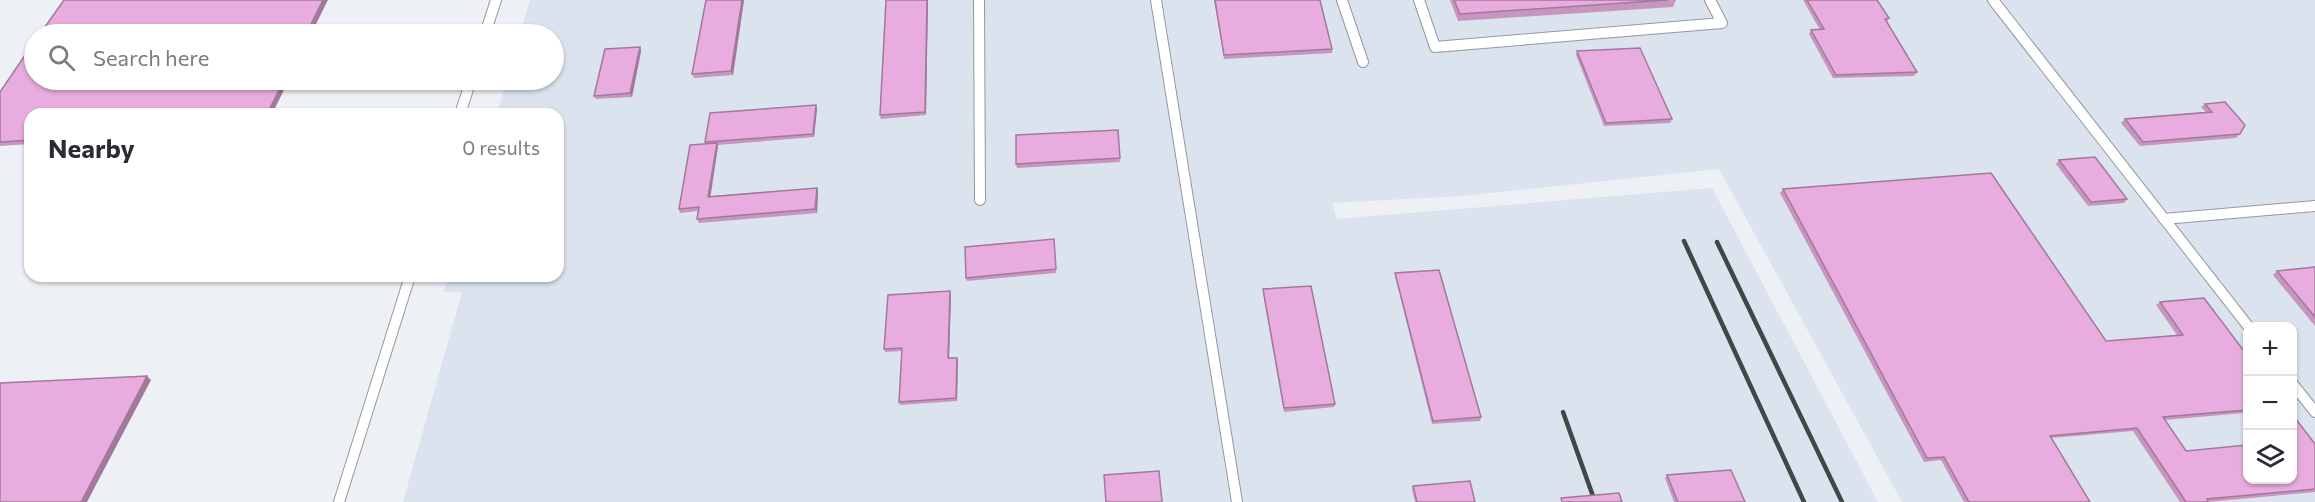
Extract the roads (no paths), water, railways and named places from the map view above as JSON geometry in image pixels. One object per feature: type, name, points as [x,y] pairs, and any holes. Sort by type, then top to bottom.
[{"type":"lane","points":[[488,24],[496,0]]},
{"type":"lane","points":[[979,0],[980,200]]},
{"type":"lane","points":[[1156,0],[1237,502]]},
{"type":"lane","points":[[1342,0],[1364,62]]},
{"type":"lane","points":[[1419,0],[1435,47],[1722,22],[1710,0]]},
{"type":"lane","points":[[1993,0],[2244,322]]},
{"type":"lane","points":[[462,108],[468,90]]},
{"type":"lane","points":[[2164,219],[2315,206]]},
{"type":"lane","points":[[339,502],[408,282]]},
{"type":"lane","points":[[2297,389],[2315,412]]},
{"type":"railway","points":[[1684,241],[1804,502]]},
{"type":"railway","points":[[1717,242],[1842,502]]},
{"type":"railway","points":[[1563,412],[1594,499]]}]
